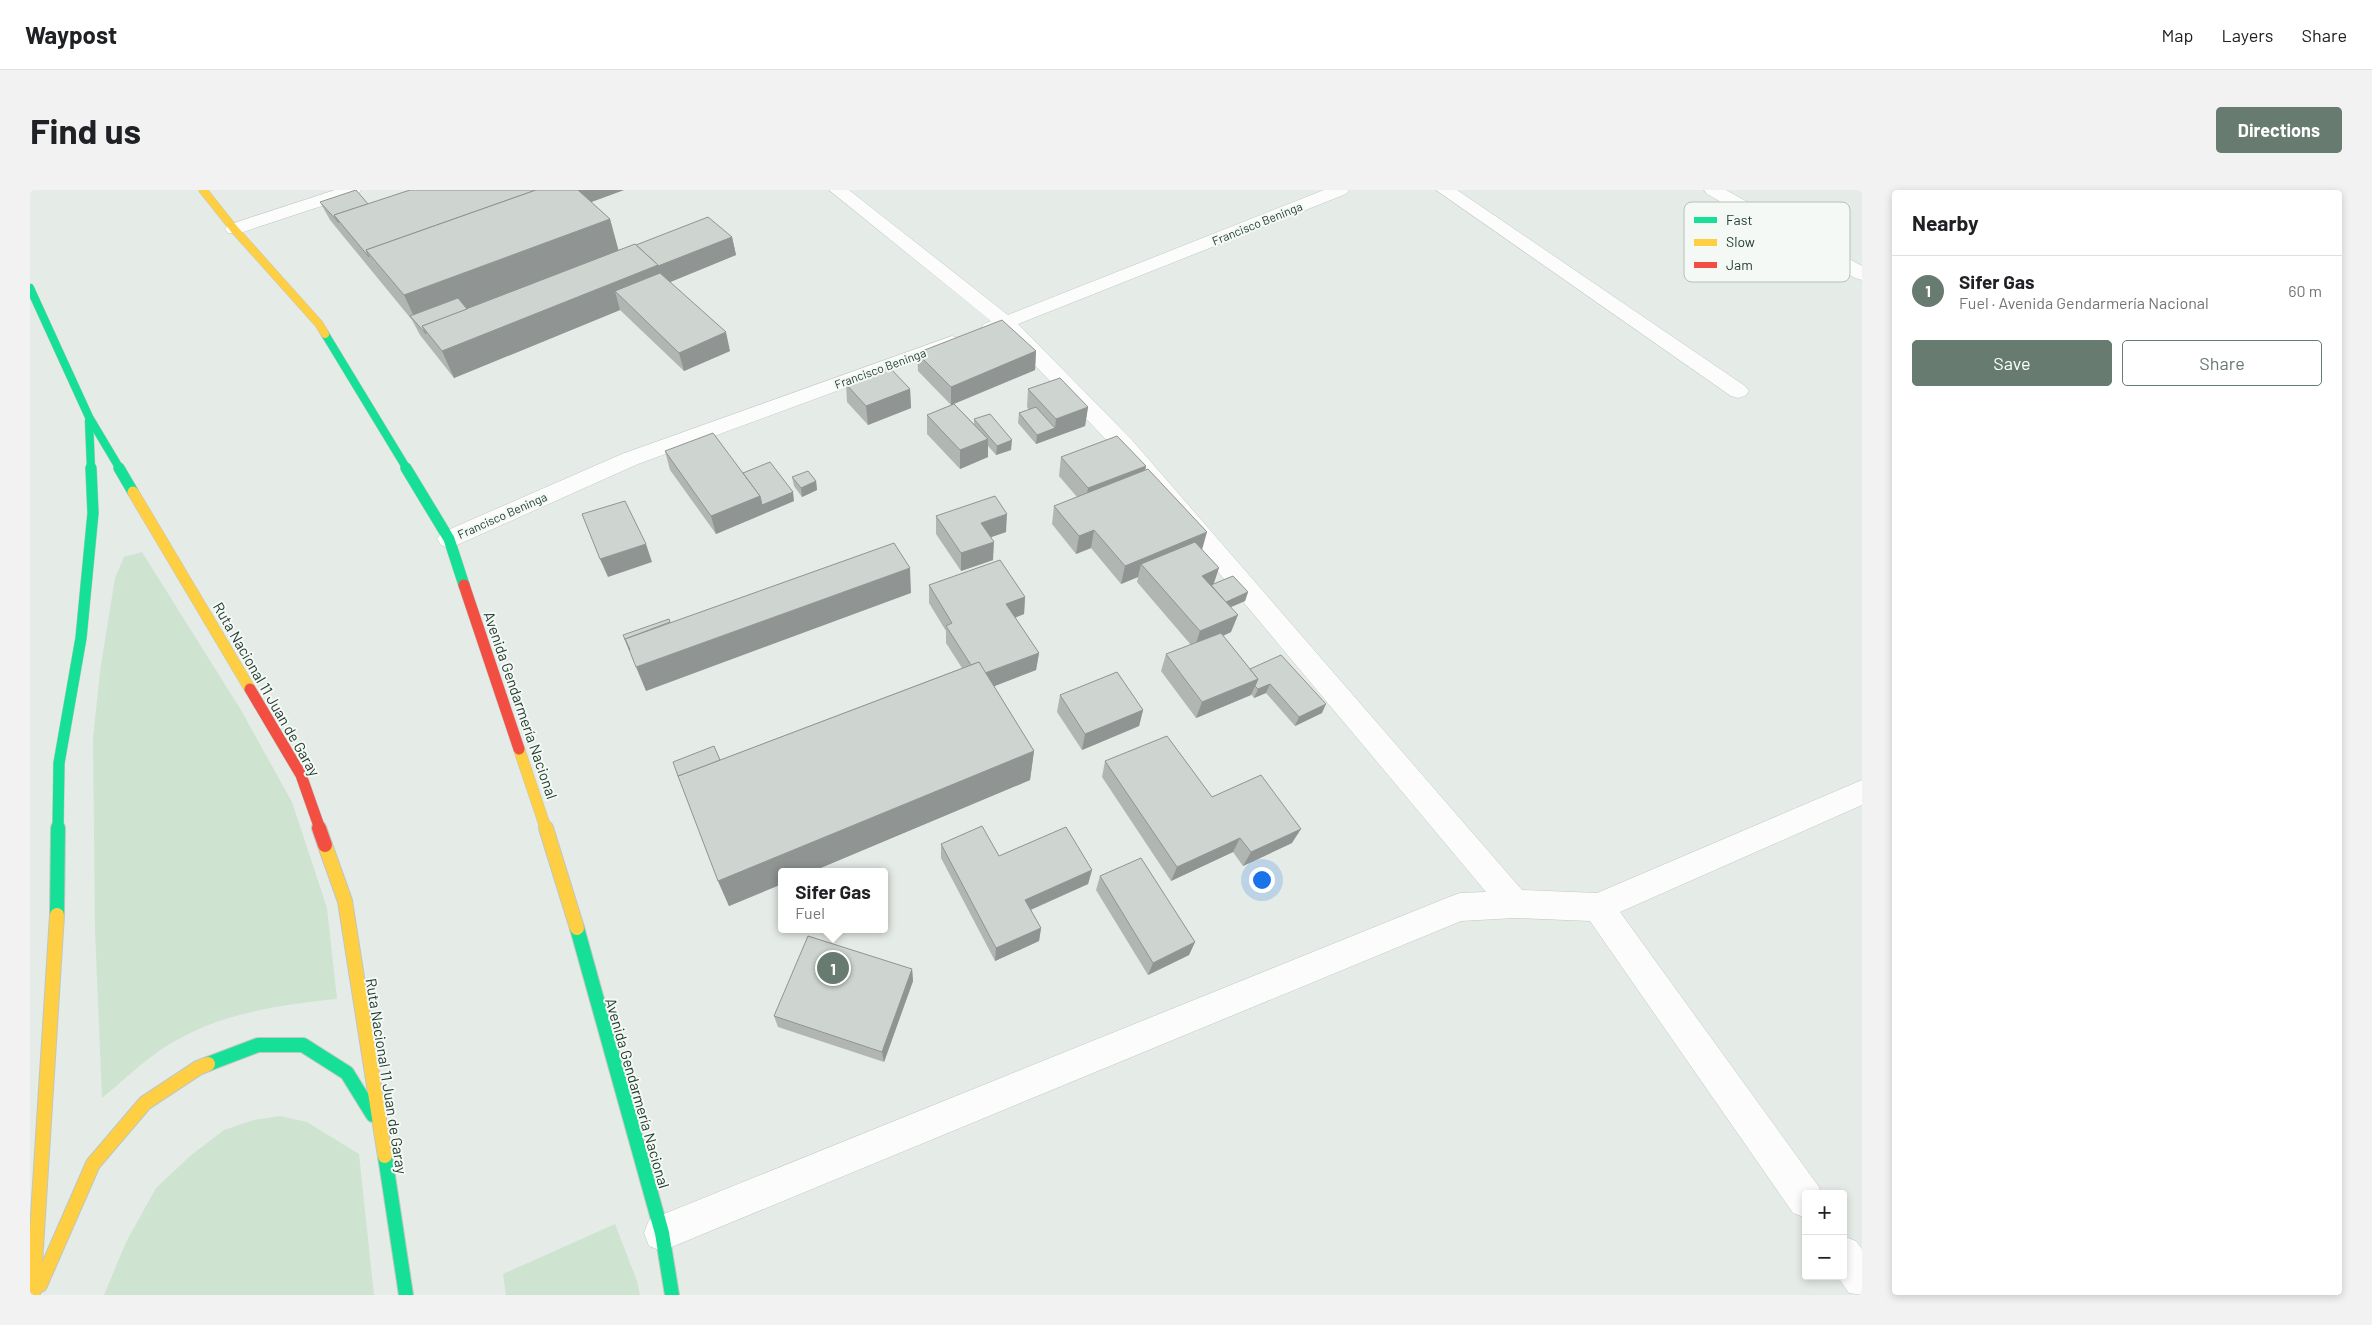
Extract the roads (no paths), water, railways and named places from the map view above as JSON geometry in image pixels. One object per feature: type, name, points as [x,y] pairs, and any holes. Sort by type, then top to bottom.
[{"type":"main road","name":"Avenida Gendarmería Nacional","points":[[203,190],[319,324],[449,539],[563,879],[662,1233],[672,1295]]},
{"type":"main road","name":"Ruta Nacional 11 Juan de Garay","points":[[30,288],[89,417],[301,775],[346,901],[406,1295]]},
{"type":"main road","name":"Ruta Nacional 11 Juan de Garay","points":[[35,1295],[58,897],[59,764],[81,638],[93,513],[89,417]]},
{"type":"main road","points":[[35,1295],[93,1164],[145,1103],[198,1068],[258,1045],[303,1045],[348,1073],[380,1127]]},
{"type":"street","points":[[234,228],[352,190]]},
{"type":"street","points":[[838,190],[1006,322],[1124,445],[1515,904]]},
{"type":"street","name":"Francisco Beninga","points":[[449,539],[630,459],[1006,322],[1340,190]]},
{"type":"street","points":[[1445,190],[1738,391]]},
{"type":"street","points":[[1713,190],[1734,202]]},
{"type":"street","points":[[1850,267],[1862,274]]},
{"type":"street","points":[[662,1233],[1460,907],[1515,904],[1598,907],[1862,792]]},
{"type":"street","points":[[1598,907],[1802,1194]]},
{"type":"street","points":[[1847,1259],[1862,1280]]},
{"type":"place","name":"Sifer Gas","points":[[833,968]]}]
